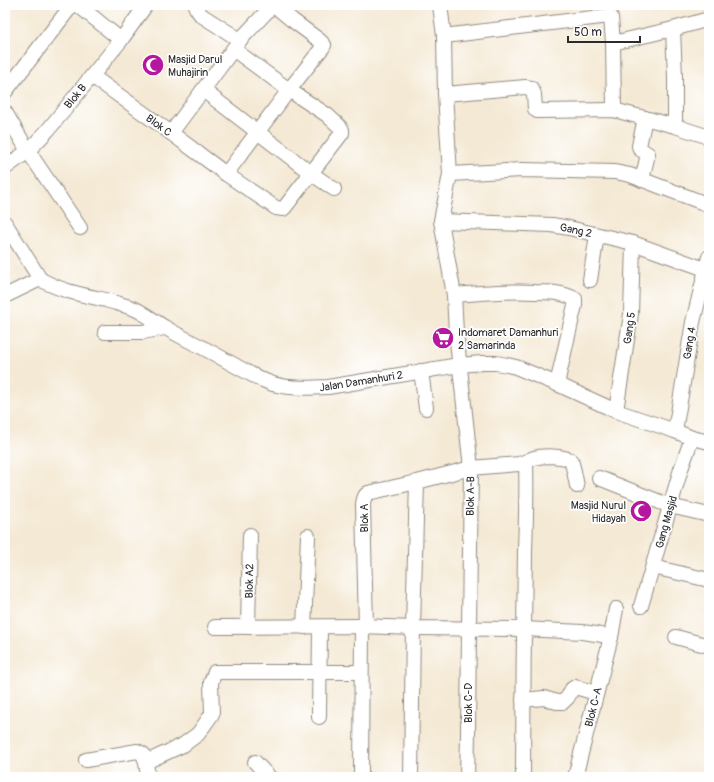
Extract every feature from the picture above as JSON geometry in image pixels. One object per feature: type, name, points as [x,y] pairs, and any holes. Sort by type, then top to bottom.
[{"type":"street","points":[[5,92],[72,5]]},
{"type":"street","points":[[78,5],[121,40]]},
{"type":"street","name":"Blok B","points":[[5,168],[28,151],[48,130],[121,40],[146,5]]},
{"type":"street","points":[[199,5],[196,8],[201,15],[290,90],[340,126],[342,133],[312,174]]},
{"type":"street","points":[[171,133],[237,45],[274,5],[324,45],[226,174]]},
{"type":"street","name":"Blok A-B","points":[[440,5],[444,36],[445,94],[450,174],[442,221],[454,294],[459,365],[471,468],[469,628]]},
{"type":"street","points":[[444,36],[609,16],[611,17],[613,43],[614,110]]},
{"type":"street","points":[[613,43],[709,19]]},
{"type":"street","points":[[673,29],[675,126]]},
{"type":"street","name":"Blok C","points":[[92,76],[226,174],[276,208],[279,209],[285,207],[312,174]]},
{"type":"street","points":[[445,94],[525,87],[531,88],[534,94],[535,109],[537,111],[614,110],[675,126],[709,137]]},
{"type":"street","points":[[203,90],[312,174],[334,189]]},
{"type":"street","points":[[5,112],[28,151],[80,228]]},
{"type":"street","points":[[642,180],[648,156],[648,154],[640,149],[639,146],[645,118]]},
{"type":"street","points":[[450,174],[522,170],[614,172],[630,175],[709,205]]},
{"type":"street","name":"Gang 2","points":[[442,221],[552,225],[597,234],[707,263]]},
{"type":"street","points":[[5,223],[40,279],[5,296]]},
{"type":"street","points":[[590,280],[597,234]]},
{"type":"street","name":"Gang 5","points":[[616,411],[631,314],[633,244]]},
{"type":"street","name":"Gang 4","points":[[675,431],[693,322],[707,263]]},
{"type":"street","name":"Jalan Damanhuri 2","points":[[40,279],[57,288],[72,293],[121,304],[136,310],[164,328],[227,360],[248,373],[274,385],[310,388],[328,387],[459,365],[496,363],[516,367],[616,411],[692,438],[709,442]]},
{"type":"street","points":[[454,294],[509,291],[552,292],[565,294],[575,299],[557,384]]},
{"type":"street","points":[[105,332],[143,332],[164,328]]},
{"type":"street","points":[[421,371],[426,408]]},
{"type":"street","name":"Gang Masjid","points":[[641,606],[670,506],[692,438]]},
{"type":"street","name":"Blok A","points":[[361,777],[364,626],[363,511],[364,498],[366,495],[368,493],[471,468],[519,464],[539,457],[565,458],[570,460],[574,470],[577,486]]},
{"type":"street","points":[[523,777],[527,500],[526,462]]},
{"type":"street","points":[[599,478],[670,506],[709,515]]},
{"type":"street","points":[[412,777],[413,628],[417,482]]},
{"type":"street","name":"Blok A2","points":[[248,627],[250,535]]},
{"type":"street","points":[[304,627],[308,536]]},
{"type":"street","points":[[653,566],[709,580]]},
{"type":"street","name":"Blok C-A","points":[[575,777],[611,637],[616,609]]},
{"type":"street","points":[[215,627],[364,626],[524,629],[582,632],[611,637]]},
{"type":"street","points":[[319,717],[320,627]]},
{"type":"street","name":"Blok C-D","points":[[467,777],[469,628]]},
{"type":"street","points":[[676,637],[709,646]]},
{"type":"street","points":[[146,762],[183,745],[198,734],[212,714],[211,682],[215,672],[362,672]]},
{"type":"street","points":[[523,700],[544,698],[557,702],[563,702],[575,687],[596,693]]},
{"type":"street","points":[[86,760],[137,751],[143,754],[146,762],[148,777]]},
{"type":"street","points":[[255,762],[269,777]]},
{"type":"place","name":"Masjid Darul Muhajirin","points":[[153,65]]},
{"type":"place","name":"Indomaret Damanhuri 2 Samarinda","points":[[443,338]]},
{"type":"place","name":"Masjid Nurul Hidayah","points":[[641,511]]}]
